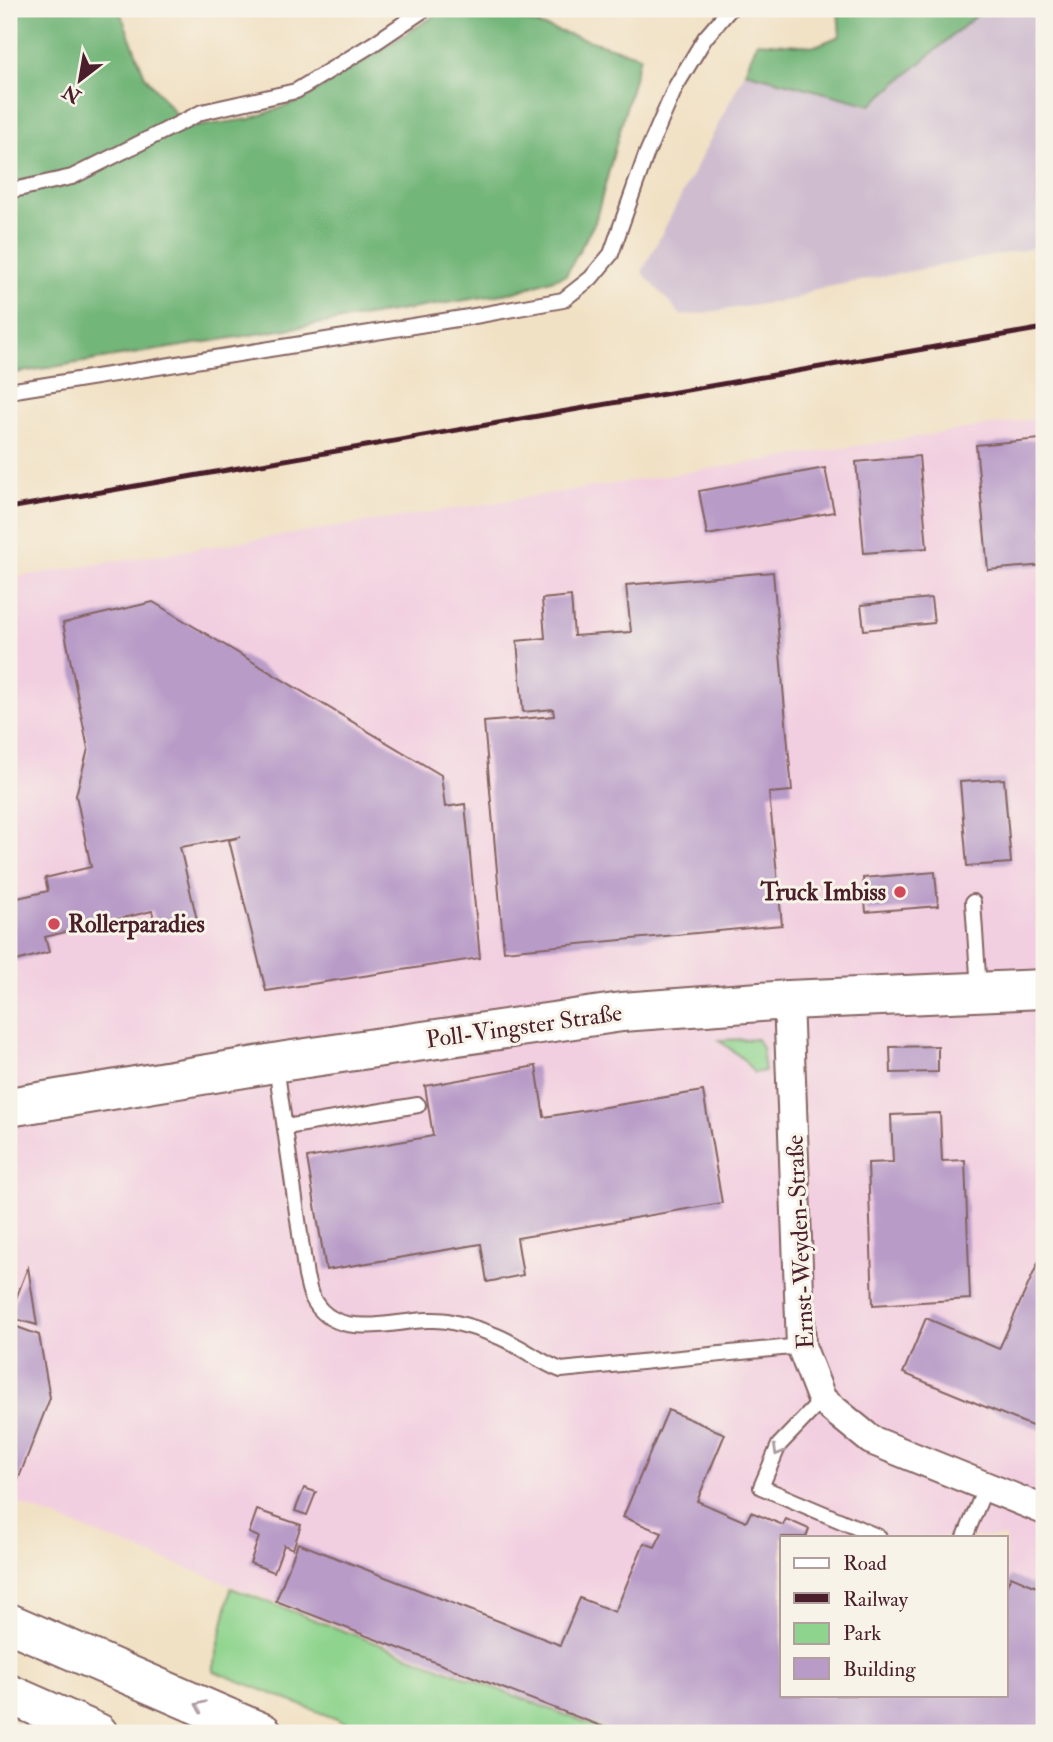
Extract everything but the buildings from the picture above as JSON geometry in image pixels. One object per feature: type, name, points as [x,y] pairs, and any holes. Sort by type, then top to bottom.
[{"type":"main road","name":"Poll-Vingster Straße","points":[[9,1107],[275,1063],[622,1012],[788,1000],[1044,989]]},
{"type":"main road","points":[[9,1623],[263,1733]]},
{"type":"main road","points":[[9,1694],[97,1733]]},
{"type":"street","name":"Ernst-Weyden-Straße","points":[[788,1000],[801,1346],[822,1400],[871,1440],[1044,1510]]},
{"type":"lane","points":[[9,191],[72,177],[202,112],[296,91],[425,9]]},
{"type":"lane","points":[[9,391],[564,300],[591,278],[611,254],[646,155],[676,86],[705,38],[730,9]]},
{"type":"lane","points":[[973,902],[979,992]]},
{"type":"lane","points":[[275,1063],[306,1276],[312,1298],[327,1315],[350,1325],[377,1326],[407,1321],[447,1320],[479,1329],[512,1343],[542,1362],[561,1370],[801,1346]]},
{"type":"lane","points":[[285,1127],[418,1105]]},
{"type":"lane","points":[[822,1400],[779,1445],[761,1488],[877,1536]]},
{"type":"lane","points":[[965,1536],[986,1486]]},
{"type":"shaded area","points":[[985,9],[1044,9],[1044,246],[812,290],[796,299],[682,316],[642,272],[745,72],[871,105]]},
{"type":"shaded area","points":[[1044,417],[1044,1733],[617,1733],[9,1500],[9,578]]},
{"type":"green space","points":[[9,9],[119,9],[145,76],[187,128],[250,119],[302,100],[445,9],[486,9],[640,56],[595,222],[566,275],[515,292],[9,374]]},
{"type":"green space","points":[[838,9],[984,9],[871,105],[745,72],[757,42],[815,46],[840,36]]},
{"type":"green space","points":[[757,1039],[762,1048],[765,1071],[754,1073],[743,1059],[719,1040]]},
{"type":"green space","points":[[231,1588],[613,1733],[373,1733],[213,1671]]},
{"type":"railway","points":[[9,508],[1044,328]]},
{"type":"place","name":"Truck Imbiss","points":[[900,892]]},
{"type":"place","name":"Rollerparadies","points":[[54,924]]}]
